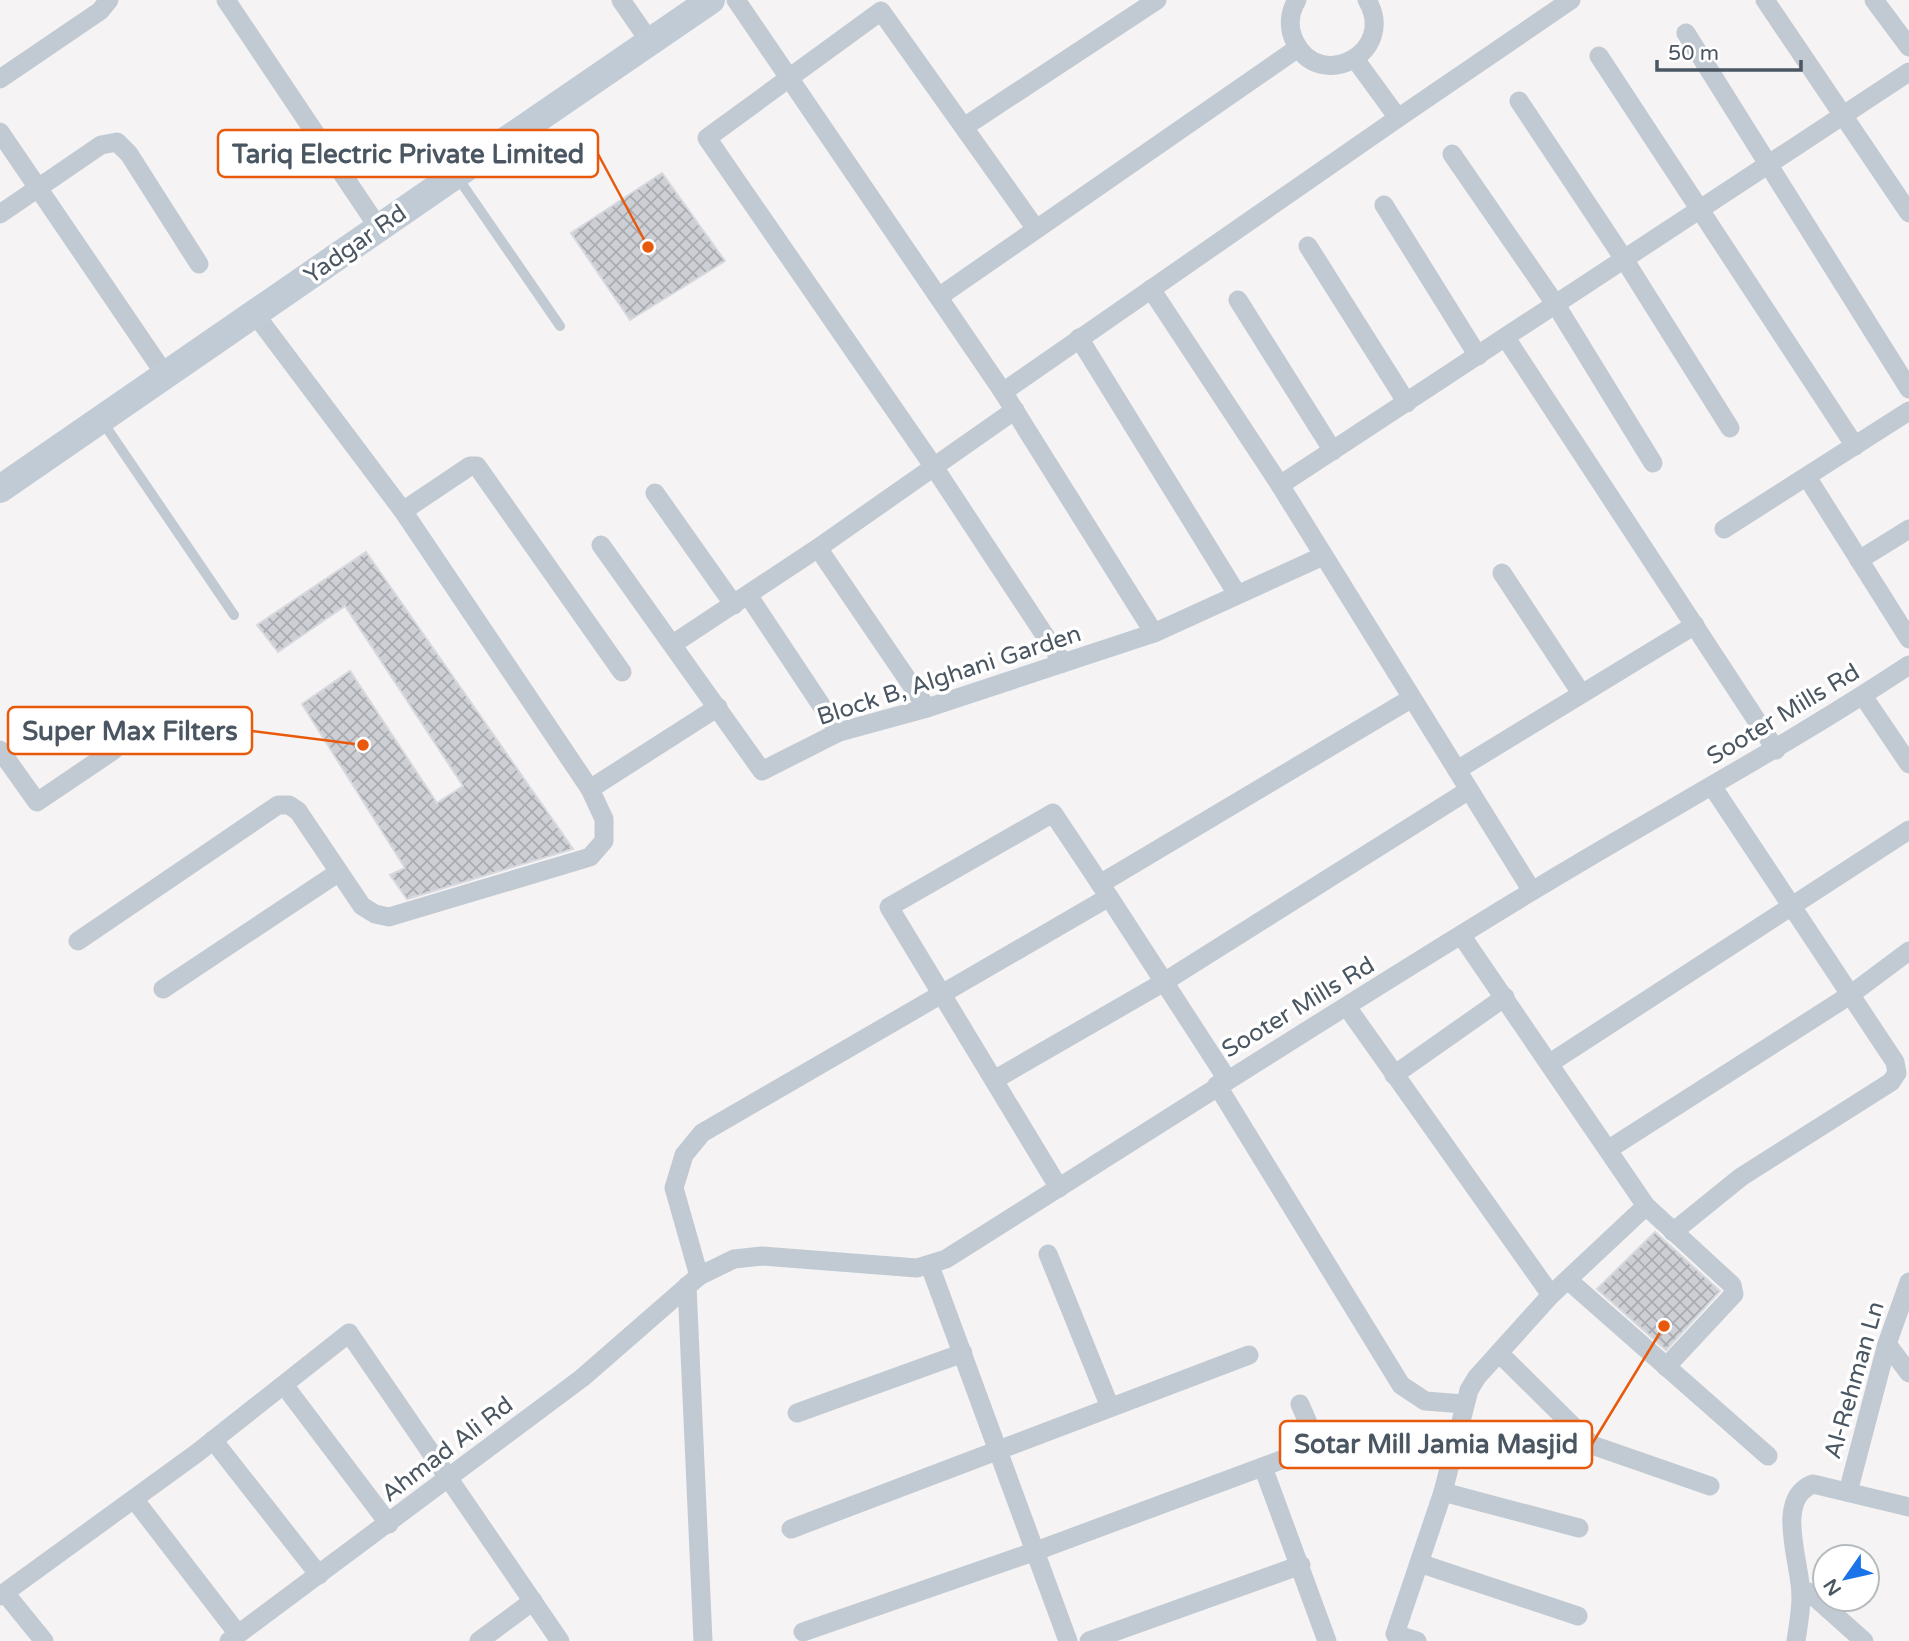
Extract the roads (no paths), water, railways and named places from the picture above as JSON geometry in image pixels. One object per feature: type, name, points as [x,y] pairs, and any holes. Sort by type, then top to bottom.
[{"type":"street","points":[[0,79],[100,11],[109,0]]},
{"type":"street","points":[[226,0],[378,227]]},
{"type":"street","points":[[621,0],[650,42]]},
{"type":"street","name":"Yadgar Rd","points":[[0,489],[164,373],[255,314],[711,0]]},
{"type":"street","points":[[736,0],[940,296],[1154,633]]},
{"type":"street","points":[[964,127],[1157,0]]},
{"type":"street","points":[[1297,0],[1290,21],[1298,48],[1318,63],[1331,65],[1355,59],[1371,39],[1374,27],[1370,1]]},
{"type":"street","points":[[1003,392],[1571,0]]},
{"type":"street","points":[[1765,0],[1906,202]]},
{"type":"street","points":[[1874,0],[1909,47]]},
{"type":"street","points":[[1036,229],[881,11],[707,138],[934,467],[1063,663]]},
{"type":"street","points":[[1686,33],[1909,389]]},
{"type":"street","points":[[940,296],[1298,48]]},
{"type":"street","points":[[1599,56],[1855,446]]},
{"type":"street","points":[[1355,59],[1398,118]]},
{"type":"street","points":[[1280,485],[1909,72]]},
{"type":"street","points":[[1519,101],[1730,428]]},
{"type":"street","points":[[0,132],[164,373]]},
{"type":"street","points":[[0,214],[102,145],[117,142],[129,154],[199,264]]},
{"type":"street","points":[[1452,154],[1556,305],[1653,463]]},
{"type":"street","points":[[1384,205],[1478,356]]},
{"type":"street","points":[[1308,246],[1407,403]]},
{"type":"street","points":[[1151,289],[1280,485],[1532,891]]},
{"type":"street","points":[[1238,300],[1333,451]]},
{"type":"street","points":[[78,942],[278,805],[289,805],[298,811],[362,906],[375,914],[389,917],[590,857],[604,841],[604,819],[590,789],[402,511],[255,314]]},
{"type":"street","points":[[1079,338],[1237,594]]},
{"type":"street","points":[[1506,338],[1776,750]]},
{"type":"street","points":[[673,645],[818,548],[1014,410]]},
{"type":"street","points":[[1724,529],[1909,411]]},
{"type":"street","points":[[402,511],[470,466],[477,466],[622,672]]},
{"type":"street","points":[[1807,477],[1909,639]]},
{"type":"street","points":[[655,493],[741,600],[839,732]]},
{"type":"street","points":[[1859,560],[1909,529]]},
{"type":"street","points":[[590,789],[718,707],[601,545]]},
{"type":"street","points":[[818,548],[927,708]]},
{"type":"street","name":"Block B, Alghani Garden","points":[[718,707],[762,771],[839,732],[927,708],[1154,633],[1323,556]]},
{"type":"street","points":[[1502,573],[1581,693]]},
{"type":"street","points":[[1457,771],[1695,625]]},
{"type":"street","name":"Sooter Mills Rd","points":[[693,1281],[733,1259],[762,1256],[894,1267],[930,1266],[1532,891],[1776,750],[1909,665]]},
{"type":"street","points":[[1863,696],[1909,764]]},
{"type":"street","points":[[703,1641],[693,1281],[674,1188],[684,1154],[702,1133],[942,994],[1412,698]]},
{"type":"street","points":[[0,750],[37,802],[114,750]]},
{"type":"street","points":[[1673,1232],[1741,1177],[1891,1082],[1897,1073],[1895,1062],[1712,786]]},
{"type":"street","points":[[994,1080],[1164,982],[1469,790]]},
{"type":"street","points":[[1059,1188],[890,908],[1053,813],[1164,982],[1401,1385],[1425,1401],[1464,1404]]},
{"type":"street","points":[[1550,1063],[1909,830]]},
{"type":"street","points":[[163,989],[339,872]]},
{"type":"street","points":[[1461,935],[1646,1206],[1732,1285],[1734,1294],[1667,1367]]},
{"type":"street","points":[[1609,1149],[1850,995],[1909,951]]},
{"type":"street","points":[[1394,1075],[1505,998]]},
{"type":"street","points":[[1347,1007],[1551,1295]]},
{"type":"street","points":[[1417,1641],[1395,1634],[1443,1492],[1464,1404],[1477,1377],[1551,1295],[1646,1206]]},
{"type":"street","points":[[1048,1254],[1110,1407]]},
{"type":"street","points":[[930,1266],[1068,1641]]},
{"type":"street","points":[[1568,1280],[1768,1456]]},
{"type":"street","name":"Ahmad Ali Rd","points":[[233,1638],[582,1378],[693,1281]]},
{"type":"street","name":"Al-Rehman Ln","points":[[1848,1492],[1887,1343],[1909,1282]]},
{"type":"street","points":[[44,1641],[3,1594],[213,1440],[349,1333],[560,1641]]},
{"type":"street","points":[[1887,1343],[1909,1373]]},
{"type":"street","points":[[797,1413],[963,1353]]},
{"type":"street","points":[[1499,1353],[1592,1445],[1710,1486]]},
{"type":"street","points":[[791,1529],[1250,1355]]},
{"type":"street","points":[[284,1385],[389,1524]]},
{"type":"street","points":[[803,1632],[1036,1552],[1305,1451],[1311,1444],[1312,1435],[1300,1404]]},
{"type":"street","points":[[213,1440],[319,1575]]},
{"type":"street","points":[[1263,1467],[1327,1641]]},
{"type":"street","points":[[1796,1641],[1801,1595],[1792,1520],[1796,1497],[1804,1488],[1813,1484],[1909,1507]]},
{"type":"street","points":[[1443,1492],[1579,1528]]},
{"type":"street","points":[[134,1499],[233,1638]]},
{"type":"street","points":[[1419,1563],[1578,1616]]},
{"type":"street","points":[[1089,1641],[1301,1565]]},
{"type":"street","points":[[1801,1595],[1809,1592],[1864,1641]]},
{"type":"street","points":[[479,1641],[533,1601]]},
{"type":"lane","points":[[456,174],[560,326]]},
{"type":"lane","points":[[101,419],[234,615]]},
{"type":"place","name":"Tariq Electric Private Limited","points":[[648,247]]},
{"type":"place","name":"Super Max Filters","points":[[363,745]]},
{"type":"place","name":"Sotar Mill Jamia Masjid","points":[[1664,1326]]}]
